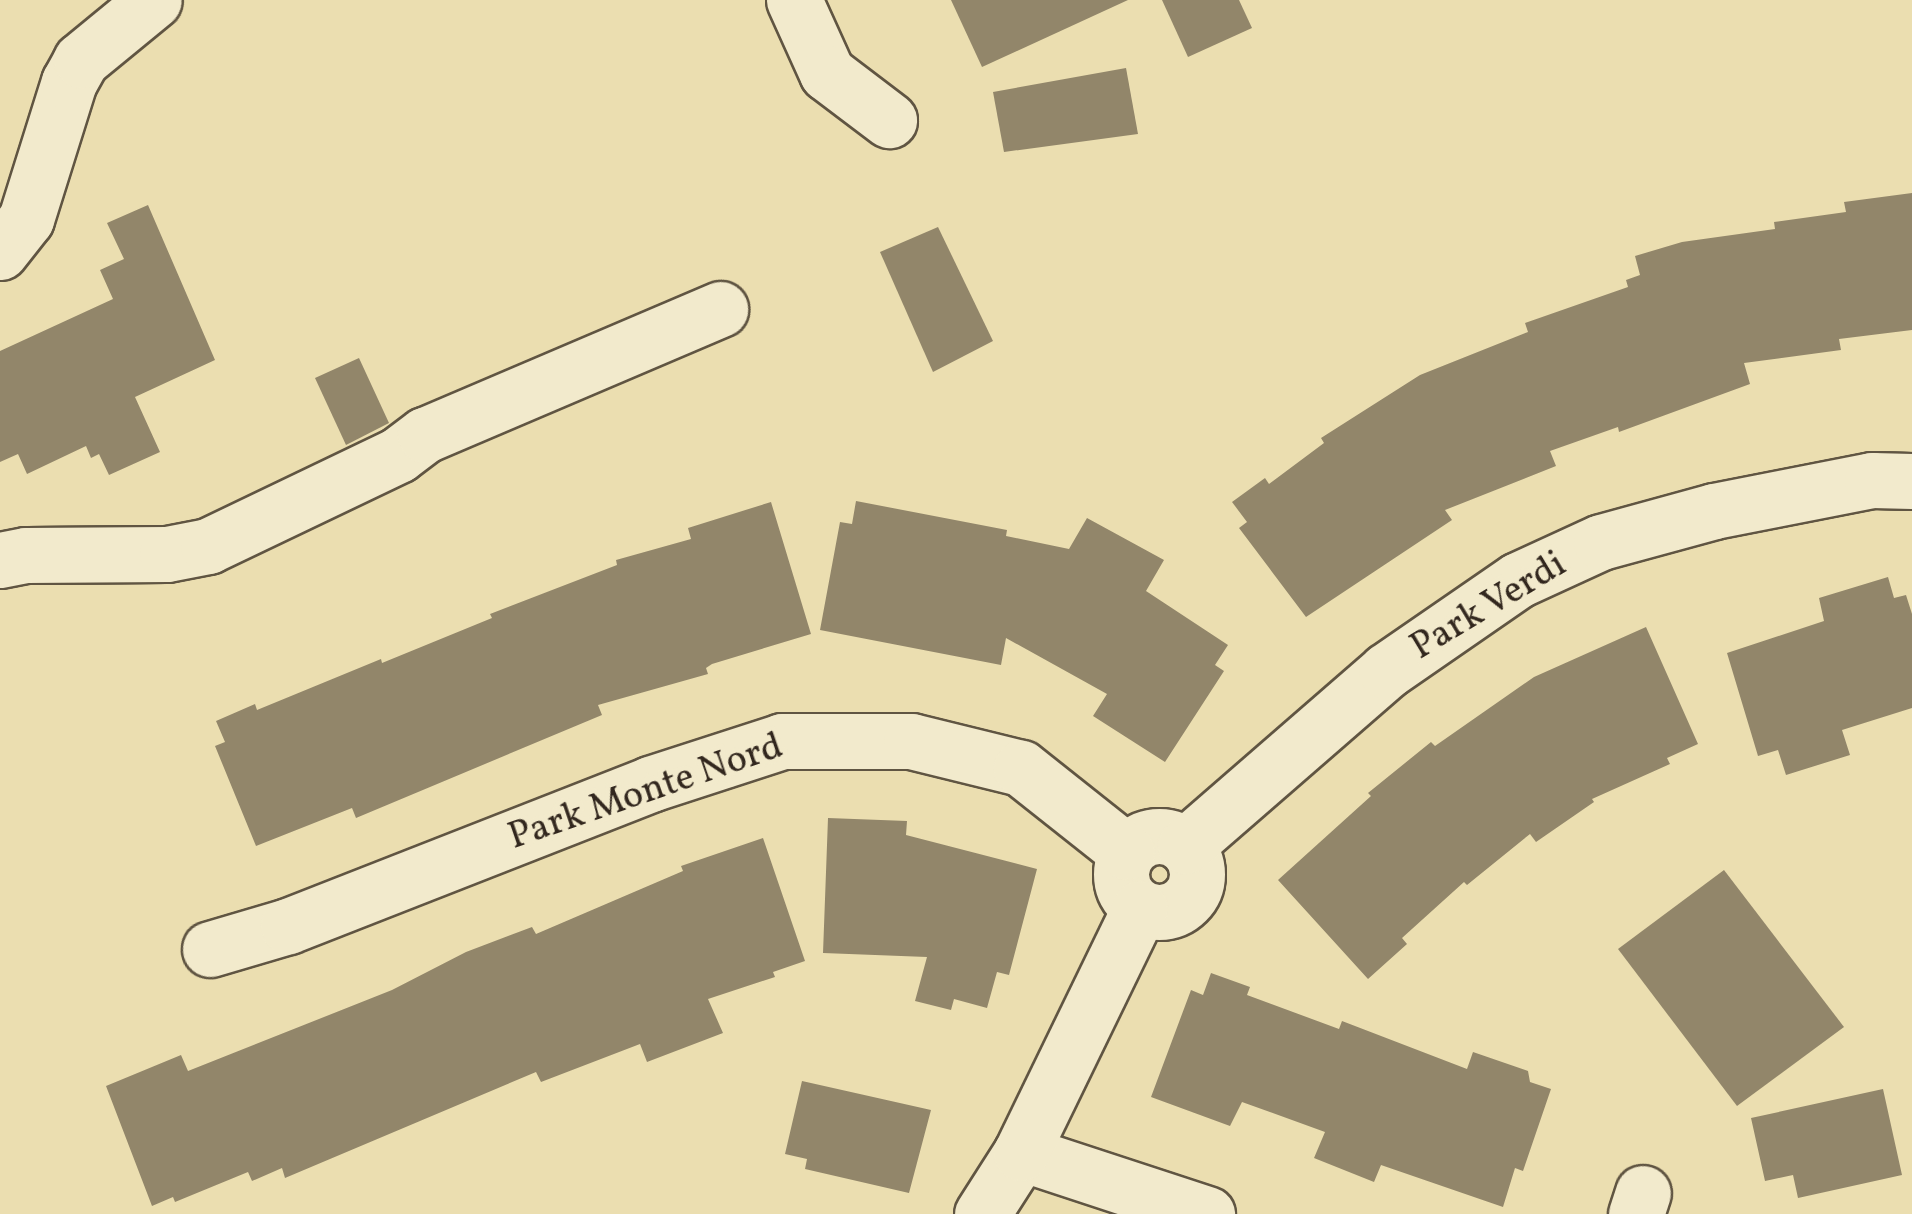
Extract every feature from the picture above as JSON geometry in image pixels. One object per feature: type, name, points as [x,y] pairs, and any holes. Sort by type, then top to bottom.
[{"type":"street","points":[[0,252],[26,219],[68,82],[81,60],[154,0]]},
{"type":"street","points":[[794,0],[827,74],[889,120]]},
{"type":"street","points":[[0,560],[26,555],[167,554],[208,546],[398,455],[424,435],[720,309]]},
{"type":"street","name":"Park Verdi","points":[[1185,846],[1386,670],[1518,580],[1601,542],[1714,510],[1872,480],[1912,481]]},
{"type":"street","name":"Park Monte Nord","points":[[210,949],[288,926],[650,784],[782,741],[911,740],[1021,768],[1127,852]]},
{"type":"street","points":[[1161,836],[1185,846],[1197,868],[1194,892],[1176,909],[1164,912],[1140,908],[1130,901],[1121,877],[1127,852],[1148,838],[1161,836]]},
{"type":"street","points":[[1140,908],[1002,1192],[1206,1214]]},
{"type":"building","points":[[951,0],[1128,0],[982,67]]},
{"type":"building","points":[[1162,0],[1239,0],[1252,28],[1188,57]]},
{"type":"building","points":[[1126,68],[1138,134],[1004,152],[993,92]]},
{"type":"building","points":[[1912,193],[1912,330],[1839,339],[1841,350],[1744,363],[1750,384],[1619,432],[1618,427],[1550,451],[1556,466],[1445,510],[1452,520],[1306,617],[1239,528],[1247,522],[1232,502],[1265,478],[1269,484],[1324,443],[1321,438],[1420,375],[1528,332],[1525,323],[1628,287],[1626,280],[1640,275],[1635,256],[1682,242],[1775,229],[1774,222],[1846,212],[1844,202]]},
{"type":"building","points":[[148,205],[215,360],[135,397],[160,452],[109,475],[99,454],[91,458],[86,446],[27,474],[18,454],[0,462],[0,351],[113,299],[100,270],[124,259],[107,223]]},
{"type":"building","points":[[938,227],[993,341],[933,372],[880,252]]},
{"type":"building","points":[[359,358],[389,423],[346,445],[315,378]]},
{"type":"building","points":[[856,501],[1007,530],[1006,536],[1069,549],[1087,518],[1164,560],[1146,591],[1228,645],[1215,665],[1224,671],[1165,762],[1093,716],[1107,694],[1006,638],[1001,665],[820,630],[840,522],[852,524]]},
{"type":"building","points":[[771,502],[811,634],[712,664],[706,668],[708,674],[598,705],[602,715],[356,818],[352,808],[256,846],[215,746],[225,742],[216,721],[255,704],[257,710],[381,659],[382,663],[492,618],[490,614],[617,565],[616,560],[691,539],[688,528]]},
{"type":"building","points":[[1888,577],[1894,598],[1906,595],[1912,614],[1912,708],[1842,730],[1850,755],[1786,775],[1778,750],[1758,756],[1727,653],[1824,621],[1819,598]]},
{"type":"building","points":[[1646,627],[1698,744],[1667,758],[1670,764],[1592,799],[1594,802],[1536,842],[1530,834],[1467,885],[1464,882],[1402,938],[1407,944],[1368,979],[1278,880],[1371,796],[1368,793],[1431,742],[1435,746],[1534,677]]},
{"type":"building","points":[[828,818],[907,821],[906,835],[1037,869],[1009,975],[997,972],[987,1008],[954,999],[951,1010],[915,1001],[927,957],[823,953]]},
{"type":"building","points":[[763,838],[805,961],[773,972],[775,977],[708,999],[723,1033],[647,1062],[640,1044],[541,1082],[536,1072],[285,1178],[282,1168],[252,1181],[248,1172],[175,1202],[173,1197],[152,1206],[106,1086],[181,1055],[188,1071],[392,990],[466,952],[532,927],[536,934],[683,871],[681,866]]},
{"type":"building","points":[[1724,870],[1844,1027],[1737,1106],[1618,949]]},
{"type":"building","points":[[1211,973],[1250,987],[1247,995],[1339,1029],[1342,1021],[1467,1069],[1473,1052],[1528,1071],[1530,1082],[1551,1089],[1523,1171],[1515,1168],[1503,1207],[1381,1165],[1374,1182],[1314,1158],[1325,1132],[1242,1102],[1230,1126],[1151,1097],[1191,990],[1203,995]]},
{"type":"building","points":[[802,1081],[931,1110],[909,1193],[805,1169],[807,1159],[785,1154]]},
{"type":"building","points":[[1883,1089],[1902,1175],[1798,1198],[1793,1175],[1765,1181],[1751,1118]]}]
